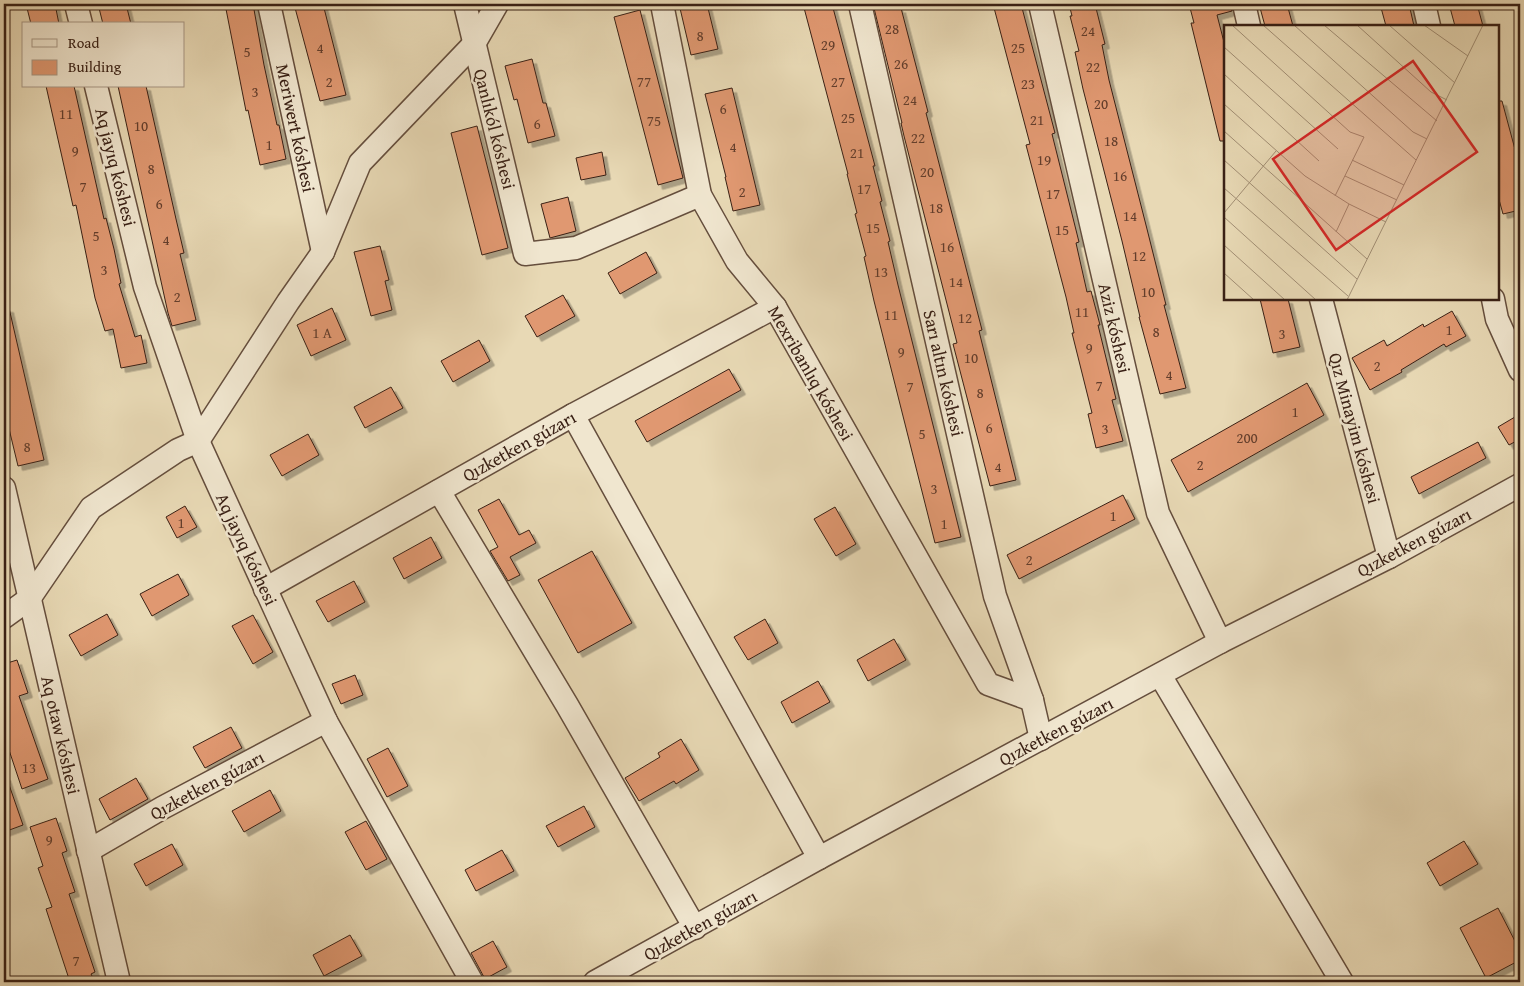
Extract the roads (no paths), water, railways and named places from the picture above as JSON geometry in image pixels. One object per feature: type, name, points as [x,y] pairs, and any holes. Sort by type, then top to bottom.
[{"type":"street","points":[[76,4],[80,22]]},
{"type":"street","name":"Meriwert kóshesi","points":[[269,4],[323,252]]},
{"type":"street","name":"Qanlıkól kóshesi","points":[[465,4],[525,254],[576,248],[700,195]]},
{"type":"street","points":[[4,617],[29,599],[91,508],[178,450],[198,441],[288,302],[323,252],[360,163],[474,44],[497,4]]},
{"type":"street","name":"Mexribanlıq kóshesi","points":[[662,4],[700,195],[737,261],[775,307],[988,684],[1032,700]]},
{"type":"street","name":"Sarı altın kóshesi","points":[[860,4],[995,596],[1032,700],[1042,739]]},
{"type":"street","name":"Aziz kóshesi","points":[[1040,4],[1158,513],[1220,642]]},
{"type":"street","points":[[1244,4],[1250,25]]},
{"type":"street","points":[[1424,4],[1429,25]]},
{"type":"street","name":"Aq jayıq kóshesi","points":[[96,88],[145,287],[198,441],[326,721],[472,982]]},
{"type":"street","name":"Qız Minayim kóshesi","points":[[1321,300],[1389,557]]},
{"type":"street","points":[[1493,300],[1497,319],[1520,370]]},
{"type":"street","name":"Qızketken gúzarı","points":[[265,589],[573,415],[775,307]]},
{"type":"street","points":[[573,415],[819,858]]},
{"type":"street","name":"Qızketken gúzarı","points":[[595,982],[819,858],[1220,642],[1389,557],[1520,486]]},
{"type":"street","name":"Aq otaw kóshesi","points":[[4,488],[119,982]]},
{"type":"street","points":[[439,491],[567,705],[695,928]]},
{"type":"street","points":[[1160,675],[1342,982]]},
{"type":"street","name":"Qızketken gúzarı","points":[[88,851],[162,808],[326,721]]}]
